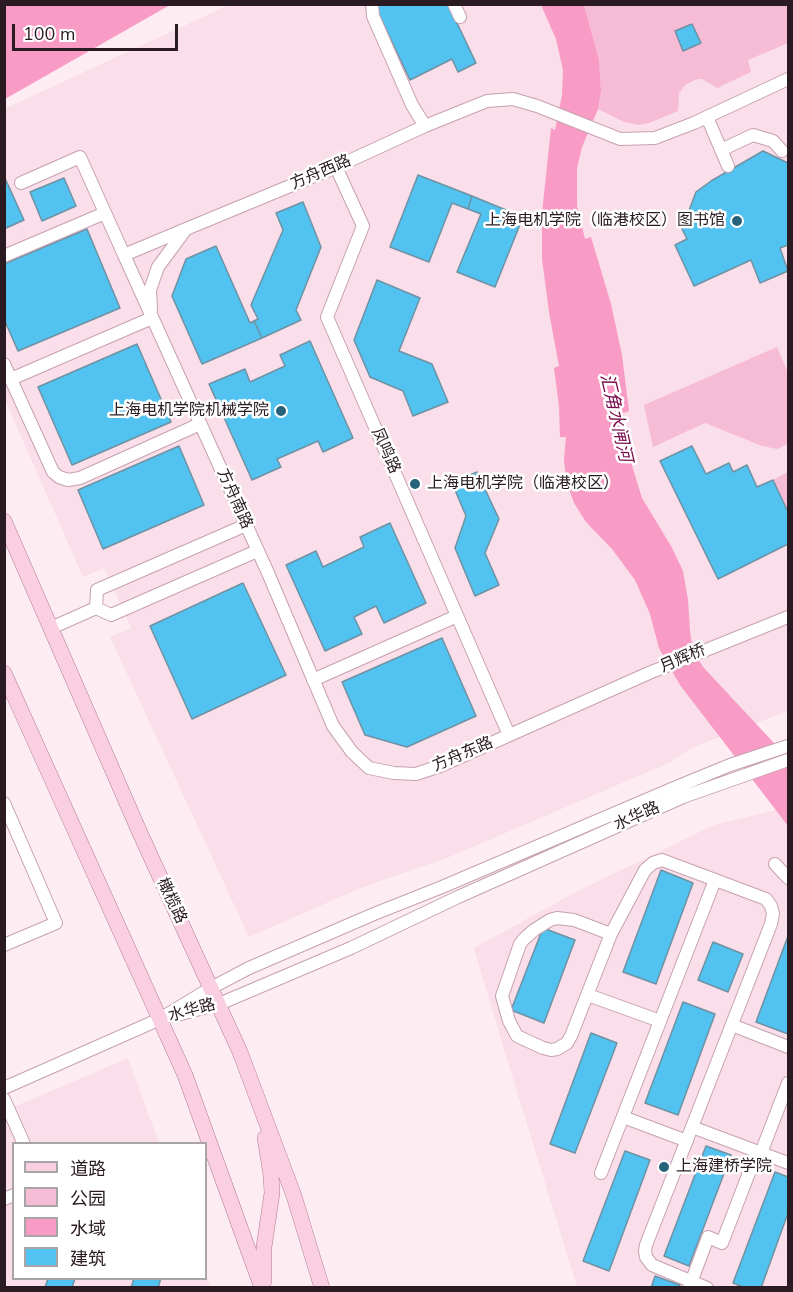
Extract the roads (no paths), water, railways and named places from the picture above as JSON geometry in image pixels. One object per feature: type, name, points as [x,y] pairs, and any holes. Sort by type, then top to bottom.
[{"type":"main road","name":"橄榄路","points":[[4,521],[144,843],[240,1052],[294,1196],[322,1287]]},
{"type":"main road","points":[[4,673],[185,1075],[263,1287]]},
{"type":"main road","points":[[259,1103],[272,1193],[264,1247],[263,1287]]},
{"type":"street","points":[[372,4],[373,16],[412,105],[425,126]]},
{"type":"street","points":[[454,4],[460,17]]},
{"type":"street","points":[[728,166],[706,117],[789,79]]},
{"type":"street","name":"方舟西路","points":[[124,255],[487,101],[513,99],[620,140],[655,138],[706,117]]},
{"type":"street","points":[[721,150],[753,135],[773,141],[782,151]]},
{"type":"street","name":"方舟南路","points":[[21,183],[80,157],[268,573],[313,680]]},
{"type":"street","name":"凤鸣路","points":[[336,166],[363,226],[327,317],[509,735]]},
{"type":"street","points":[[4,256],[105,213]]},
{"type":"street","points":[[11,379],[152,318],[150,290],[158,267],[186,229]]},
{"type":"street","points":[[4,364],[53,472],[68,480],[80,478],[200,424]]},
{"type":"street","points":[[96,608],[97,590],[246,525]]},
{"type":"street","points":[[51,628],[96,608],[111,615],[257,551]]},
{"type":"street","points":[[313,680],[457,616]]},
{"type":"street","name":"月辉桥","points":[[649,673],[789,617]]},
{"type":"street","name":"方舟东路","points":[[313,680],[333,726],[352,752],[369,768],[416,774],[440,766],[649,673]]},
{"type":"street","name":"水华路","points":[[160,1019],[249,968],[364,918],[730,765],[788,747]]},
{"type":"street","name":"水华路","points":[[160,1019],[219,1004],[351,948],[458,897],[683,797],[789,760]]},
{"type":"street","points":[[4,803],[56,923],[4,945]]},
{"type":"street","points":[[611,934],[574,920],[557,918],[534,930],[520,944],[502,996],[509,1021],[517,1036],[551,1050],[557,1050],[567,1043],[611,934],[645,870],[653,862],[662,860],[766,899],[771,906],[773,914],[771,924],[646,1245],[645,1251],[649,1262],[656,1268],[690,1285],[707,1287]]},
{"type":"street","points":[[775,864],[789,878]]},
{"type":"street","points":[[601,1173],[715,880]]},
{"type":"street","points":[[588,995],[660,1021]]},
{"type":"street","points":[[4,1088],[160,1019]]},
{"type":"street","points":[[732,1025],[789,1047]]},
{"type":"street","points":[[690,1285],[708,1238],[722,1243],[789,1083]]},
{"type":"street","points":[[4,1099],[24,1142]]},
{"type":"street","points":[[623,1117],[687,1141]]},
{"type":"street","points":[[692,1127],[789,1163]]},
{"type":"water","points":[[5,4],[170,4],[170,5],[5,99]]},
{"type":"water","name":"汇角水闸河","points":[[541,5],[584,5],[599,60],[601,91],[598,109],[582,147],[577,168],[577,206],[585,239],[591,237],[611,304],[622,355],[629,411],[623,413],[630,459],[642,498],[683,571],[693,651],[703,667],[788,758],[788,826],[680,685],[659,648],[650,614],[635,580],[612,549],[586,522],[574,503],[566,480],[564,459],[566,437],[560,437],[554,368],[559,366],[542,259],[542,213],[551,128],[555,130],[562,95],[563,70],[556,39]]},
{"type":"place","name":"上海电机学院（临港校区）图书馆","points":[[737,221]]},
{"type":"place","name":"上海电机学院机械学院","points":[[281,411]]},
{"type":"place","name":"上海电机学院（临港校区）","points":[[415,484]]},
{"type":"place","name":"上海建桥学院","points":[[664,1167]]}]
